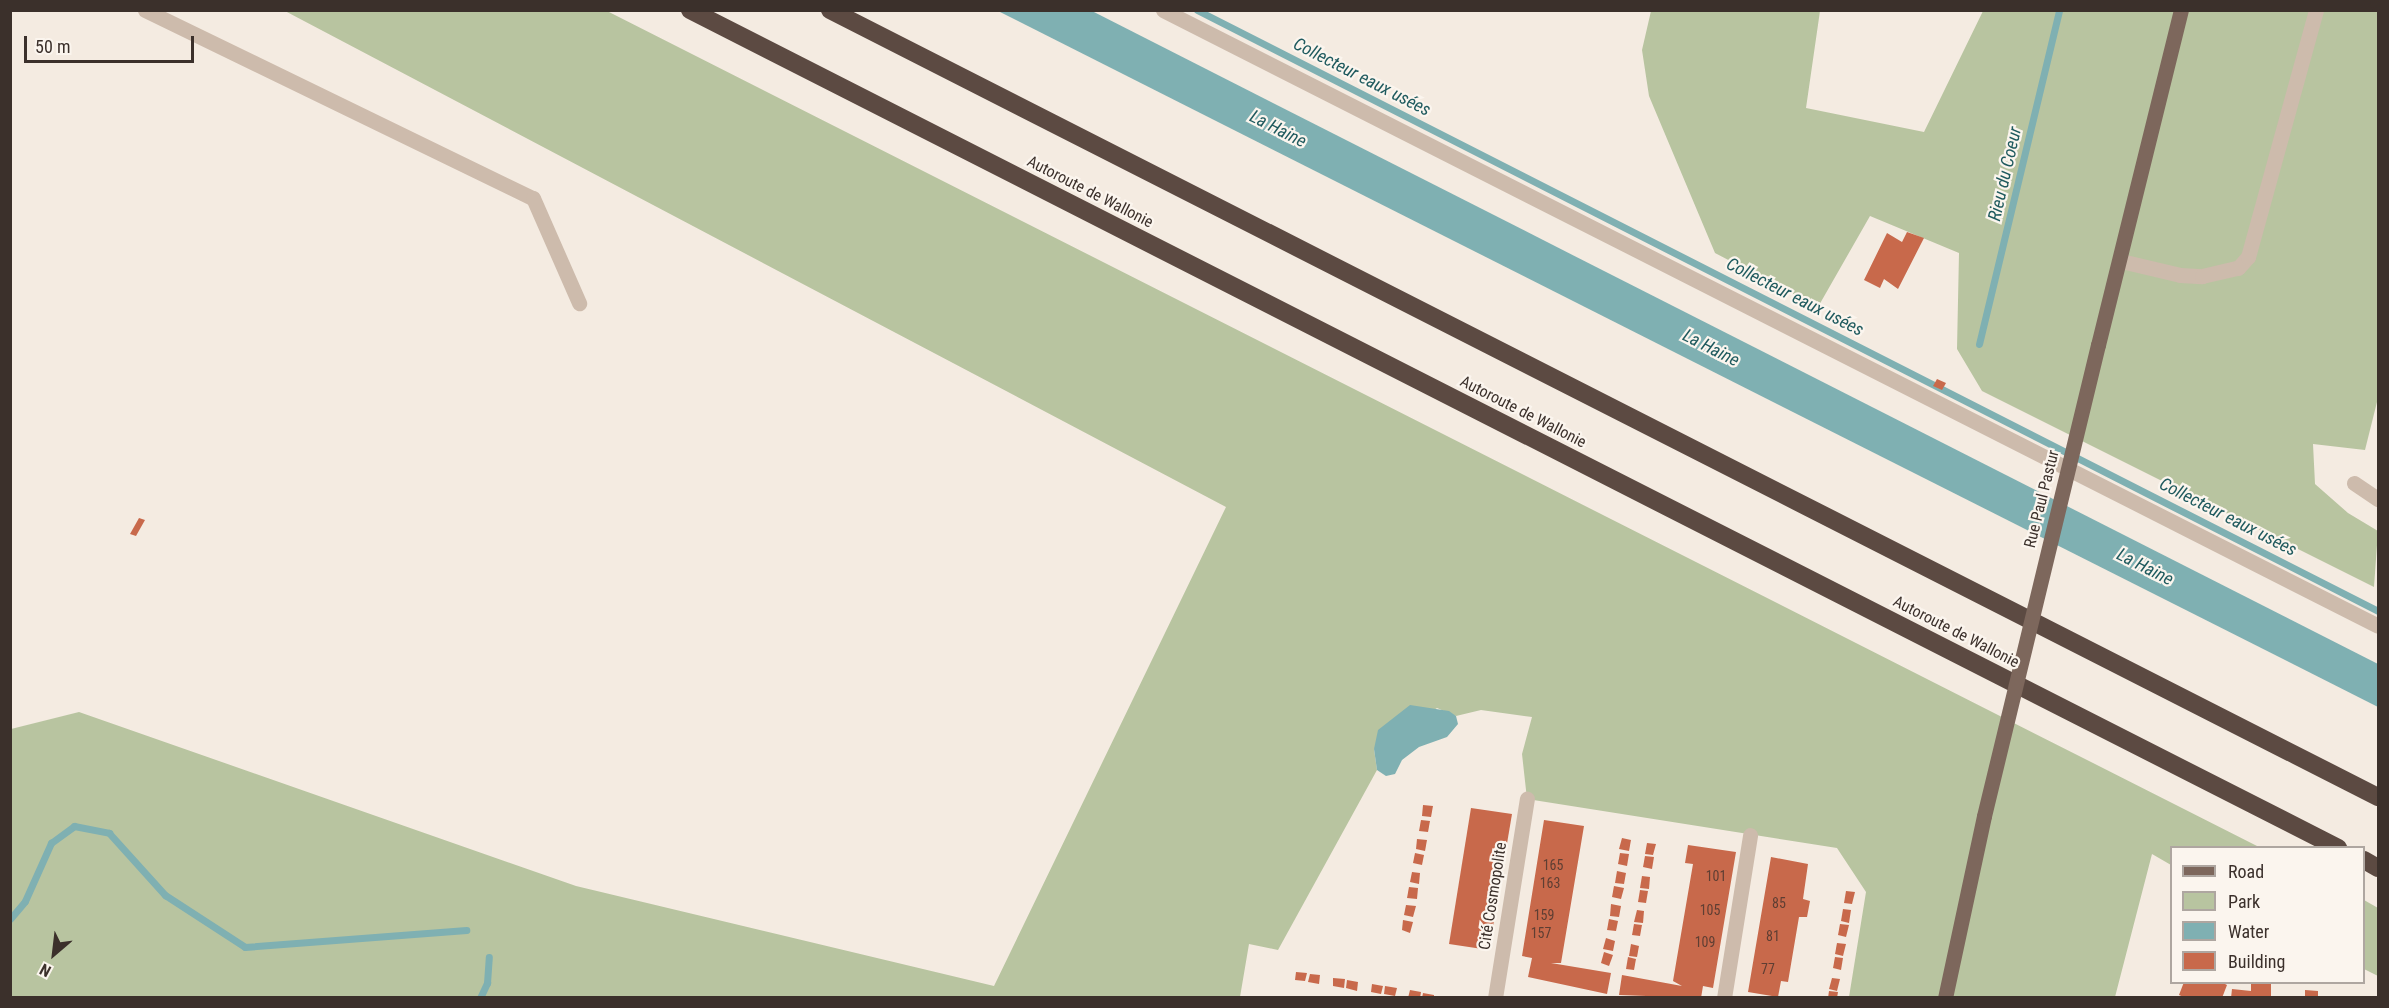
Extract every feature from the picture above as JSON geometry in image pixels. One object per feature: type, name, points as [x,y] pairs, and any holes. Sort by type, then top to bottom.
[{"type":"highway","name":"Autoroute de Wallonie","points":[[690,10],[2334,846]]},
{"type":"highway","points":[[830,10],[2379,797]]},
{"type":"highway","points":[[2365,861],[2379,868]]},
{"type":"main road","name":"Rue Paul Pastur","points":[[1945,998],[1984,816],[2181,10]]},
{"type":"street","points":[[145,10],[533,198],[579,303]]},
{"type":"street","points":[[1163,10],[2379,626]]},
{"type":"street","points":[[2121,261],[2180,275],[2202,276],[2238,268],[2248,257],[2316,10]]},
{"type":"street","points":[[2354,483],[2379,500]]},
{"type":"street","name":"Cité Cosmopolite","points":[[1495,998],[1527,799]]},
{"type":"street","points":[[1724,998],[1750,835]]},
{"type":"green space","points":[[285,11],[607,11],[2257,846],[2170,846],[2170,864],[2152,854],[2115,997],[1849,997],[1866,892],[1837,848],[1527,799],[1522,754],[1532,717],[1481,710],[1456,716],[1437,708],[1374,749],[1377,770],[1278,950],[1249,944],[1240,997],[11,998],[11,729],[79,712],[576,886],[994,986],[1226,507]]},
{"type":"green space","points":[[1651,11],[1820,11],[1806,108],[1924,132],[1983,11],[2378,11],[2378,398],[2365,450],[2313,444],[2315,484],[2348,513],[2378,531],[2374,587],[1982,391],[1957,349],[1959,253],[1870,216],[1818,307],[1715,253],[1649,96],[1642,50]]},
{"type":"green space","points":[[2365,901],[2378,908],[2378,976],[2365,970]]},
{"type":"water","name":"La Haine","points":[[998,11],[1092,11],[2378,664],[2378,707]]},
{"type":"water","points":[[1410,705],[1449,711],[1456,716],[1458,724],[1447,737],[1419,747],[1402,760],[1395,774],[1386,776],[1377,770],[1374,749],[1378,730]]},
{"type":"building","points":[[1907,232],[1924,238],[1898,289],[1884,279],[1880,288],[1864,280],[1887,233],[1902,242]]},
{"type":"building","points":[[1937,379],[1946,383],[1942,390],[1933,386]]},
{"type":"building","points":[[139,518],[145,520],[136,536],[130,534]]},
{"type":"building","points":[[1423,805],[1433,806],[1431,817],[1422,816]]},
{"type":"building","points":[[1471,808],[1512,814],[1489,950],[1449,944]]},
{"type":"building","points":[[1421,820],[1430,821],[1428,832],[1419,831]]},
{"type":"building","points":[[1544,820],[1584,826],[1561,963],[1551,963],[1611,973],[1607,994],[1528,977],[1532,958],[1522,956]]},
{"type":"building","points":[[1622,838],[1631,840],[1629,851],[1619,849]]},
{"type":"building","points":[[1417,839],[1427,840],[1425,851],[1416,849]]},
{"type":"building","points":[[1647,843],[1656,844],[1653,855],[1645,854]]},
{"type":"building","points":[[1688,845],[1736,852],[1713,988],[1703,986],[1701,998],[1619,995],[1622,975],[1682,986],[1673,981],[1693,864],[1685,863]]},
{"type":"building","points":[[1415,853],[1424,855],[1422,865],[1413,863]]},
{"type":"building","points":[[1620,853],[1629,854],[1627,866],[1618,864]]},
{"type":"building","points":[[1645,856],[1654,857],[1652,869],[1643,867]]},
{"type":"building","points":[[1771,857],[1808,864],[1803,899],[1810,901],[1807,917],[1799,917],[1788,982],[1781,981],[1778,997],[1748,992]]},
{"type":"building","points":[[1617,871],[1626,873],[1624,884],[1615,883]]},
{"type":"building","points":[[1412,872],[1420,873],[1419,884],[1410,882]]},
{"type":"building","points":[[1642,876],[1650,877],[1649,889],[1640,888]]},
{"type":"building","points":[[1614,886],[1624,888],[1621,899],[1612,897]]},
{"type":"building","points":[[1409,887],[1418,888],[1417,899],[1407,898]]},
{"type":"building","points":[[1640,890],[1648,891],[1646,903],[1638,902]]},
{"type":"building","points":[[1846,891],[1855,892],[1852,904],[1844,903]]},
{"type":"building","points":[[1611,904],[1621,906],[1619,917],[1610,916]]},
{"type":"building","points":[[1406,905],[1416,906],[1413,917],[1404,915]]},
{"type":"building","points":[[1843,909],[1851,910],[1849,923],[1841,921]]},
{"type":"building","points":[[1637,910],[1644,911],[1643,923],[1634,922]]},
{"type":"building","points":[[1609,919],[1618,921],[1616,931],[1607,930]]},
{"type":"building","points":[[1403,920],[1413,922],[1410,933],[1402,930]]},
{"type":"building","points":[[1634,924],[1642,925],[1640,936],[1632,935]]},
{"type":"building","points":[[1840,924],[1849,925],[1846,937],[1838,935]]},
{"type":"building","points":[[1606,938],[1615,941],[1613,951],[1603,949]]},
{"type":"building","points":[[1837,943],[1846,944],[1843,956],[1835,954]]},
{"type":"building","points":[[1631,944],[1639,946],[1637,957],[1629,956]]},
{"type":"building","points":[[1604,952],[1613,955],[1609,966],[1601,963]]},
{"type":"building","points":[[1628,957],[1636,959],[1634,970],[1626,969]]},
{"type":"building","points":[[1835,957],[1843,958],[1841,970],[1833,968]]},
{"type":"building","points":[[1296,972],[1307,973],[1305,981],[1295,980]]},
{"type":"building","points":[[1310,974],[1320,975],[1319,984],[1308,982]]},
{"type":"building","points":[[1333,978],[1345,979],[1344,988],[1333,986]]},
{"type":"building","points":[[1832,978],[1840,979],[1837,991],[1829,989]]},
{"type":"building","points":[[1347,980],[1358,982],[1357,991],[1346,988]]},
{"type":"building","points":[[1372,984],[1383,986],[1381,994],[1371,992]]},
{"type":"building","points":[[2183,984],[2227,985],[2222,998],[2186,998],[2179,995]]},
{"type":"building","points":[[2251,984],[2271,984],[2271,997],[2231,998],[2232,989],[2251,991]]},
{"type":"building","points":[[1385,986],[1397,988],[1395,996],[1384,994]]},
{"type":"building","points":[[1410,990],[1421,992],[1420,998],[1408,998]]},
{"type":"building","points":[[2305,990],[2318,991],[2318,998],[2305,998]]},
{"type":"building","points":[[1829,991],[1838,992],[1837,998],[1828,998]]},
{"type":"building","points":[[1423,993],[1434,995],[1434,998],[1422,998]]},
{"type":"waterway","name":"Collecteur eaux usées","points":[[1197,10],[2378,611]]},
{"type":"waterway","name":"Rieu du Coeur","points":[[1979,344],[2059,10]]},
{"type":"waterway","points":[[10,919],[25,901],[51,843],[74,826],[109,833],[165,895],[245,947],[466,930]]},
{"type":"waterway","points":[[480,998],[487,983],[489,957]]}]
